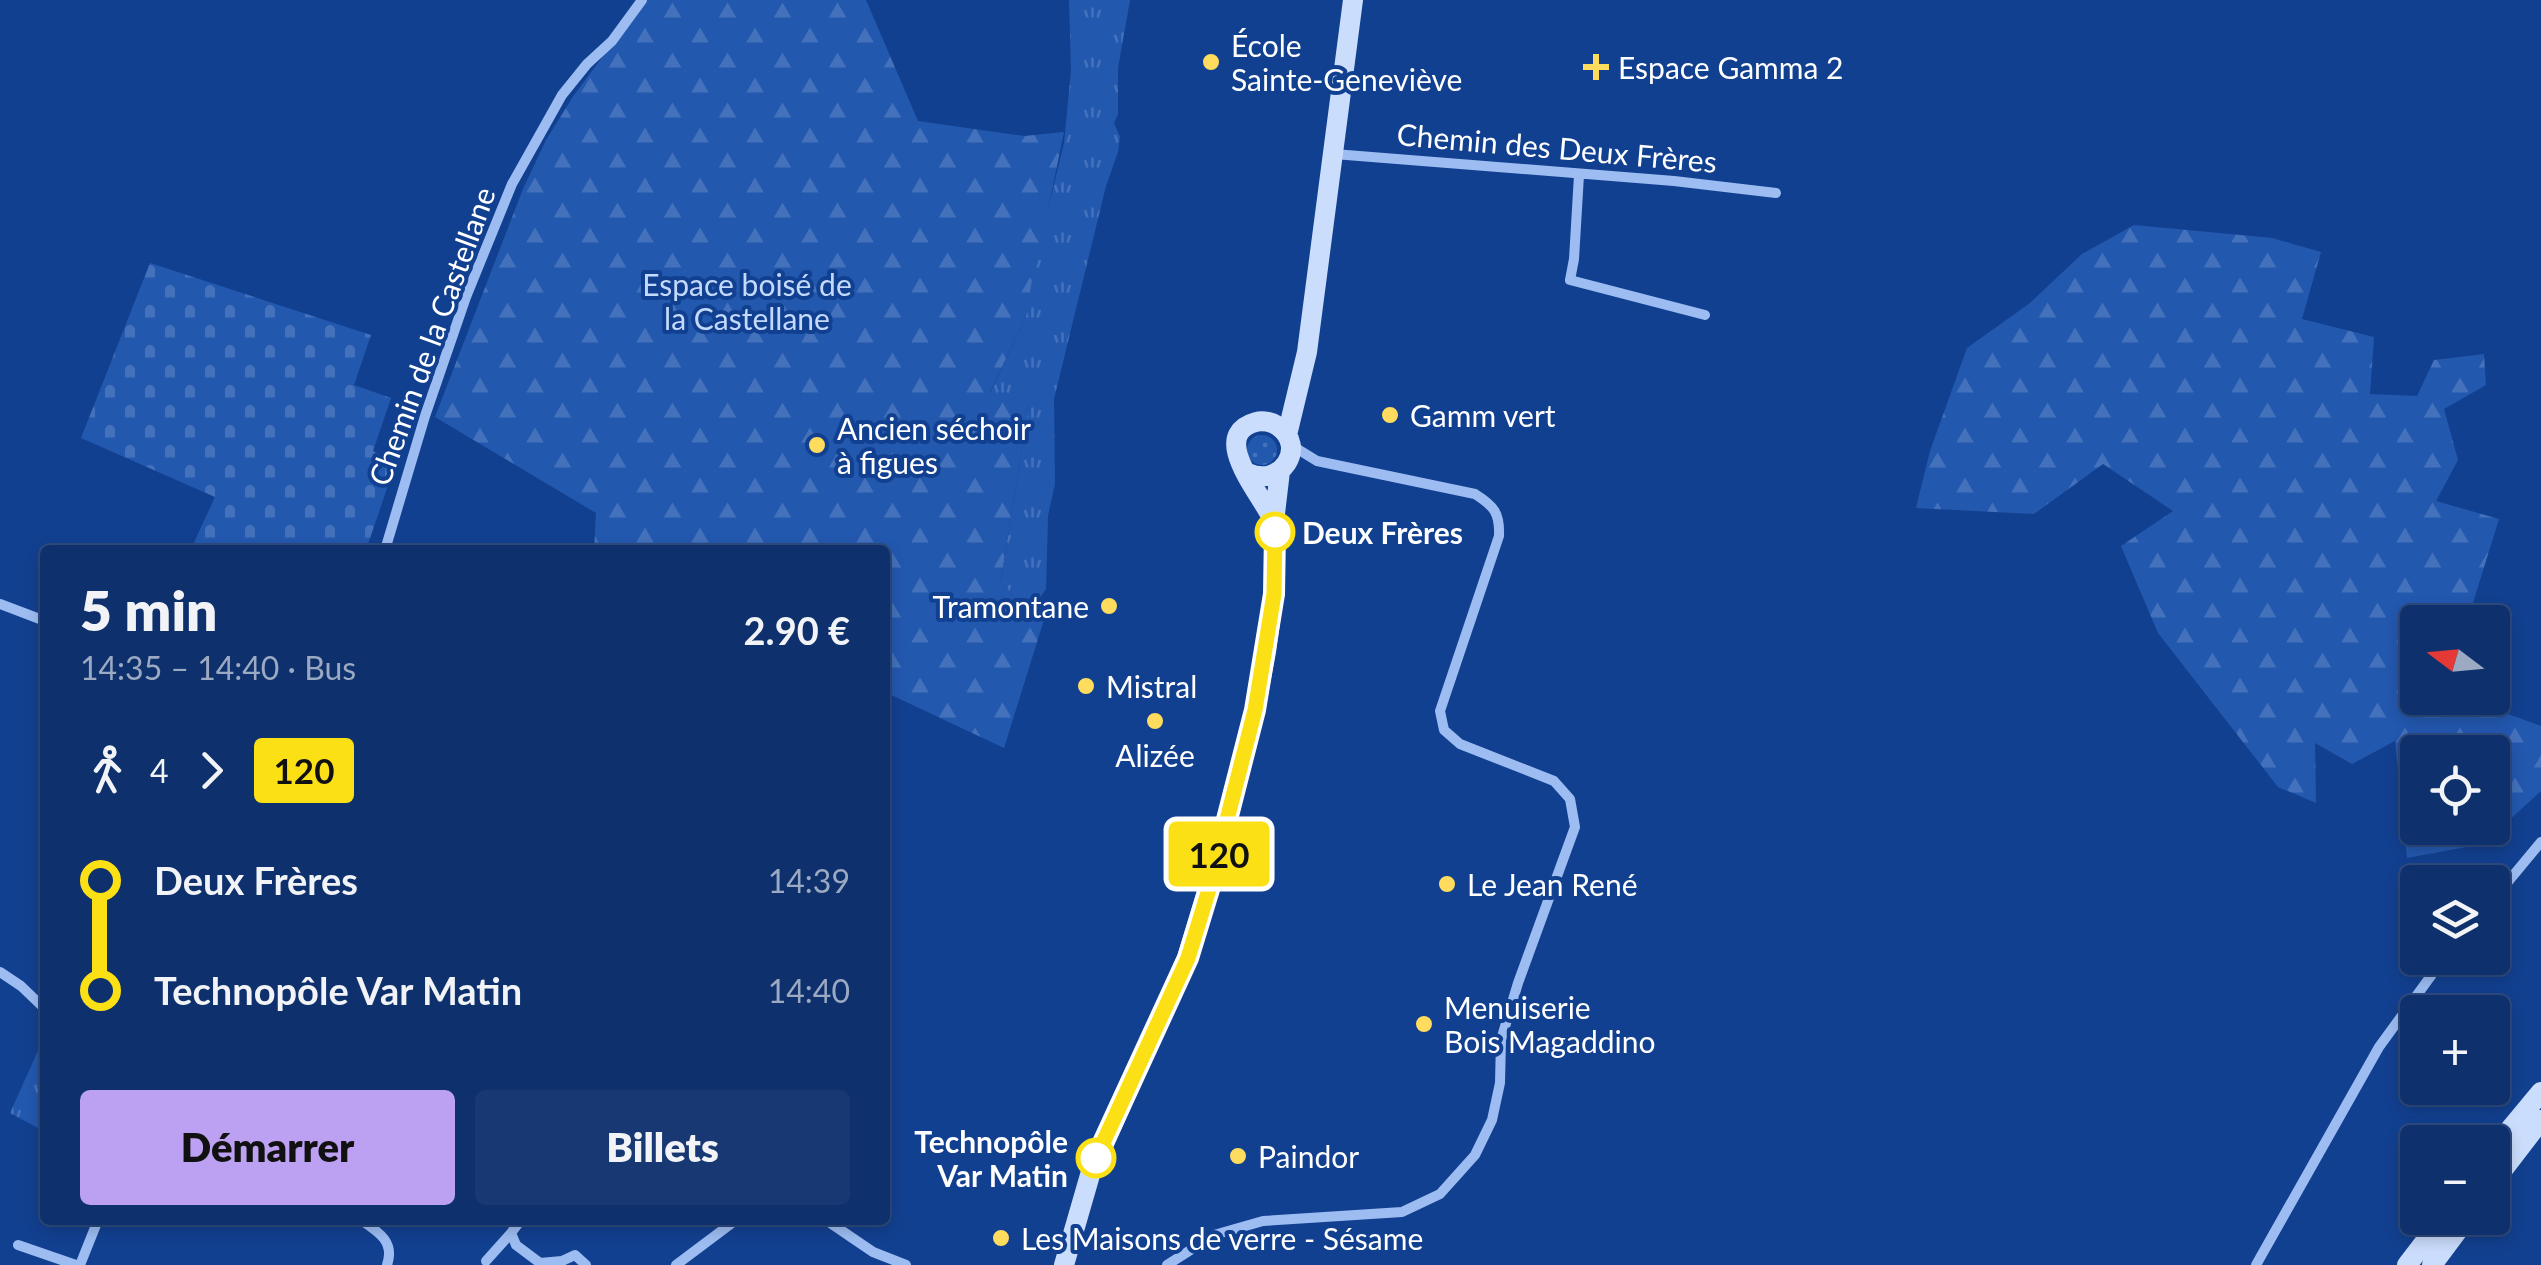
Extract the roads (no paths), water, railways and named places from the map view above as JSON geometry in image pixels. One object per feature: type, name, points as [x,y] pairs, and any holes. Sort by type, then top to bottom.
[{"type":"main road","points":[[1248,473],[1264,478],[1288,462],[1353,0]]},
{"type":"main road","points":[[1274,522],[1236,458],[1236,440],[1248,426],[1265,421],[1302,376]]},
{"type":"main road","points":[[1265,421],[1282,428],[1289,440]]},
{"type":"main road","points":[[1064,1265],[1095,1162],[1188,958],[1210,886],[1243,762],[1266,652],[1274,594],[1274,522],[1281,470]]},
{"type":"main road","points":[[2510,1129],[2541,1092]]},
{"type":"main road","points":[[2510,1160],[2541,1120]]},
{"type":"main road","points":[[1072,1265],[1074,1231]]},
{"type":"main road","points":[[2407,1265],[2430,1235]]},
{"type":"main road","points":[[2432,1265],[2455,1235]]},
{"type":"street","name":"Chemin de la Castellane","points":[[387,545],[424,416],[466,296],[512,184],[562,95],[612,41],[642,0]]},
{"type":"street","name":"Chemin des Deux Frères","points":[[1334,154],[1674,181],[1776,194]]},
{"type":"street","points":[[1578,176],[1570,280],[1705,315]]},
{"type":"street","points":[[1167,1265],[1214,1235],[1263,1221],[1402,1212],[1440,1194],[1475,1155],[1492,1120],[1500,1083],[1501,1040],[1575,826],[1570,799],[1554,781],[1460,744],[1444,730],[1440,711],[1498,536],[1499,520],[1494,506],[1475,494],[1317,461],[1289,440]]},
{"type":"street","points":[[1281,470],[1317,461]]},
{"type":"street","points":[[0,604],[40,619]]},
{"type":"street","points":[[2510,879],[2541,842]]},
{"type":"street","points":[[0,972],[40,1004]]},
{"type":"street","points":[[2256,1265],[2378,1047],[2431,975]]},
{"type":"street","points":[[18,1245],[78,1265],[96,1225]]},
{"type":"street","points":[[367,1225],[387,1241],[391,1253],[386,1265]]},
{"type":"street","points":[[486,1261],[517,1225]]},
{"type":"street","points":[[676,1265],[729,1225]]},
{"type":"street","points":[[834,1225],[874,1252],[906,1265]]},
{"type":"street","points":[[511,1233],[516,1245],[540,1263],[575,1255],[586,1265]]},
{"type":"place","name":"École Sainte-Geneviève","points":[[1211,62]]},
{"type":"place","name":"Espace Gamma 2","points":[[1596,67]]},
{"type":"place","name":"Gamm vert","points":[[1390,415]]},
{"type":"place","name":"Ancien séchoir à figues","points":[[817,445]]},
{"type":"place","name":"Deux Frères","points":[[1275,532]]},
{"type":"place","name":"Tramontane","points":[[1109,606]]},
{"type":"place","name":"Mistral","points":[[1086,686]]},
{"type":"place","name":"Alizée","points":[[1155,721]]},
{"type":"place","name":"Le Jean René","points":[[1447,884]]},
{"type":"place","name":"Menuiserie Bois Magaddino","points":[[1424,1024]]},
{"type":"place","name":"Paindor","points":[[1238,1156]]},
{"type":"place","name":"Technopôle Var Matin","points":[[1096,1158]]},
{"type":"place","name":"Les Maisons de verre - Sésame","points":[[1001,1238]]},
{"type":"park label","name":"Espace boisé de la Castellane","points":[[747,301]]}]
